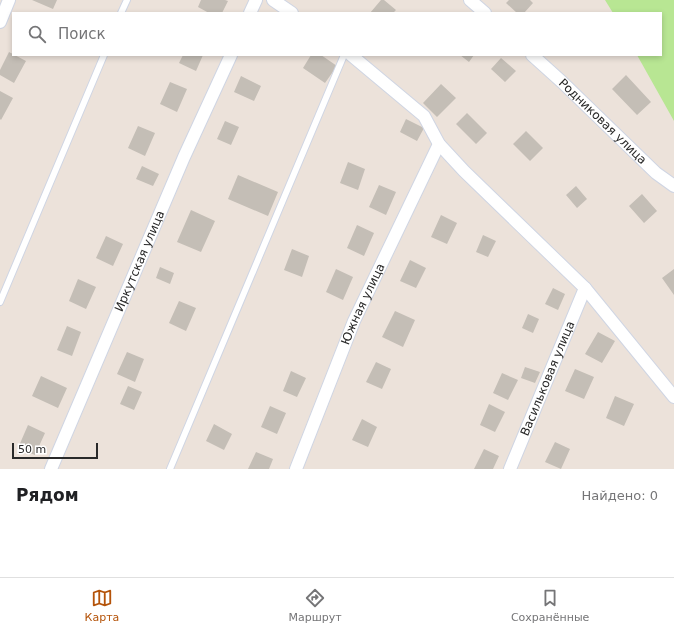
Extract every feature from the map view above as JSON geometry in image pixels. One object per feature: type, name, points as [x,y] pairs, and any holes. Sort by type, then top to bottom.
[{"type":"street","points":[[0,22],[10,0]]},
{"type":"street","points":[[250,12],[256,0]]},
{"type":"street","points":[[274,0],[291,12]]},
{"type":"street","points":[[470,0],[484,12]]},
{"type":"street","name":"Иркутская улица","points":[[51,469],[184,157],[231,56]]},
{"type":"street","points":[[352,56],[424,116],[439,144],[464,171],[585,288],[674,397]]},
{"type":"street","name":"Родниковая улица","points":[[533,56],[656,173],[674,185]]},
{"type":"street","name":"Южная улица","points":[[296,469],[354,321],[439,144]]},
{"type":"street","name":"Васильковая улица","points":[[510,469],[585,288]]},
{"type":"lane","points":[[121,12],[127,0]]},
{"type":"lane","points":[[0,302],[104,56]]},
{"type":"lane","points":[[170,469],[344,56]]},
{"type":"green space","points":[[605,0],[674,0],[674,121],[638,56],[662,56],[662,12],[612,12]]},
{"type":"building","points":[[32,0],[57,0],[53,9]]},
{"type":"building","points":[[201,0],[228,1],[222,12],[207,12],[198,7]]},
{"type":"building","points":[[381,0],[384,0],[396,10],[394,12],[371,12]]},
{"type":"building","points":[[509,0],[530,0],[533,3],[525,12],[516,12],[506,3]]},
{"type":"building","points":[[9,52],[12,54],[12,56],[17,56],[26,61],[14,83],[0,75],[0,70]]},
{"type":"building","points":[[182,56],[203,56],[196,71],[179,63]]},
{"type":"building","points":[[310,56],[322,56],[337,66],[325,83],[303,68]]},
{"type":"building","points":[[461,56],[473,56],[469,62]]},
{"type":"building","points":[[501,58],[516,71],[505,82],[491,69]]},
{"type":"building","points":[[626,75],[651,102],[637,115],[612,89]]},
{"type":"building","points":[[241,76],[261,86],[254,101],[234,92]]},
{"type":"building","points":[[170,82],[187,89],[177,112],[160,104]]},
{"type":"building","points":[[441,84],[456,98],[437,117],[423,103]]},
{"type":"building","points":[[0,91],[13,98],[1,120],[0,119]]},
{"type":"building","points":[[467,113],[487,133],[476,144],[456,124]]},
{"type":"building","points":[[406,119],[424,128],[417,141],[400,132]]},
{"type":"building","points":[[225,121],[239,127],[231,145],[217,139]]},
{"type":"building","points":[[138,126],[155,133],[145,156],[128,148]]},
{"type":"building","points":[[526,131],[543,148],[530,161],[513,144]]},
{"type":"building","points":[[348,162],[365,169],[358,190],[340,183]]},
{"type":"building","points":[[142,166],[159,174],[153,186],[136,179]]},
{"type":"building","points":[[238,175],[278,192],[268,216],[228,199]]},
{"type":"building","points":[[379,185],[396,192],[386,215],[369,207]]},
{"type":"building","points":[[576,186],[587,199],[577,208],[566,195]]},
{"type":"building","points":[[642,194],[657,211],[644,223],[629,206]]},
{"type":"building","points":[[191,210],[215,221],[201,252],[177,242]]},
{"type":"building","points":[[441,215],[457,223],[447,244],[431,237]]},
{"type":"building","points":[[357,225],[374,233],[364,256],[347,248]]},
{"type":"building","points":[[483,235],[496,241],[488,257],[476,252]]},
{"type":"building","points":[[106,236],[123,244],[113,266],[96,258]]},
{"type":"building","points":[[292,249],[309,256],[302,277],[284,270]]},
{"type":"building","points":[[410,260],[426,268],[416,288],[400,281]]},
{"type":"building","points":[[160,267],[174,273],[170,284],[156,278]]},
{"type":"building","points":[[336,269],[353,277],[343,300],[326,292]]},
{"type":"building","points":[[674,269],[674,295],[662,278]]},
{"type":"building","points":[[78,279],[96,287],[86,309],[69,301]]},
{"type":"building","points":[[553,288],[565,294],[558,310],[545,304]]},
{"type":"building","points":[[179,301],[196,308],[186,331],[169,323]]},
{"type":"building","points":[[395,311],[415,320],[403,347],[382,337]]},
{"type":"building","points":[[528,314],[539,319],[533,333],[522,328]]},
{"type":"building","points":[[67,326],[81,332],[72,356],[57,350]]},
{"type":"building","points":[[598,332],[615,341],[602,363],[585,354]]},
{"type":"building","points":[[127,352],[144,359],[135,382],[117,374]]},
{"type":"building","points":[[376,362],[391,369],[382,389],[366,382]]},
{"type":"building","points":[[525,367],[540,372],[535,383],[521,378]]},
{"type":"building","points":[[575,369],[594,377],[584,399],[565,391]]},
{"type":"building","points":[[291,371],[306,378],[297,397],[283,391]]},
{"type":"building","points":[[502,373],[518,380],[508,400],[493,393]]},
{"type":"building","points":[[41,376],[67,388],[58,408],[32,396]]},
{"type":"building","points":[[128,386],[142,392],[134,410],[120,404]]},
{"type":"building","points":[[615,396],[634,404],[624,426],[606,418]]},
{"type":"building","points":[[489,404],[505,412],[495,432],[480,425]]},
{"type":"building","points":[[270,406],[286,413],[277,434],[261,427]]},
{"type":"building","points":[[362,419],[377,427],[368,447],[352,440]]},
{"type":"building","points":[[214,424],[232,434],[224,450],[206,441]]},
{"type":"building","points":[[28,425],[45,433],[35,455],[18,448]]},
{"type":"building","points":[[555,442],[570,449],[561,469],[545,462]]},
{"type":"building","points":[[484,449],[499,456],[493,469],[474,469]]},
{"type":"building","points":[[256,452],[273,459],[269,469],[248,469]]}]
